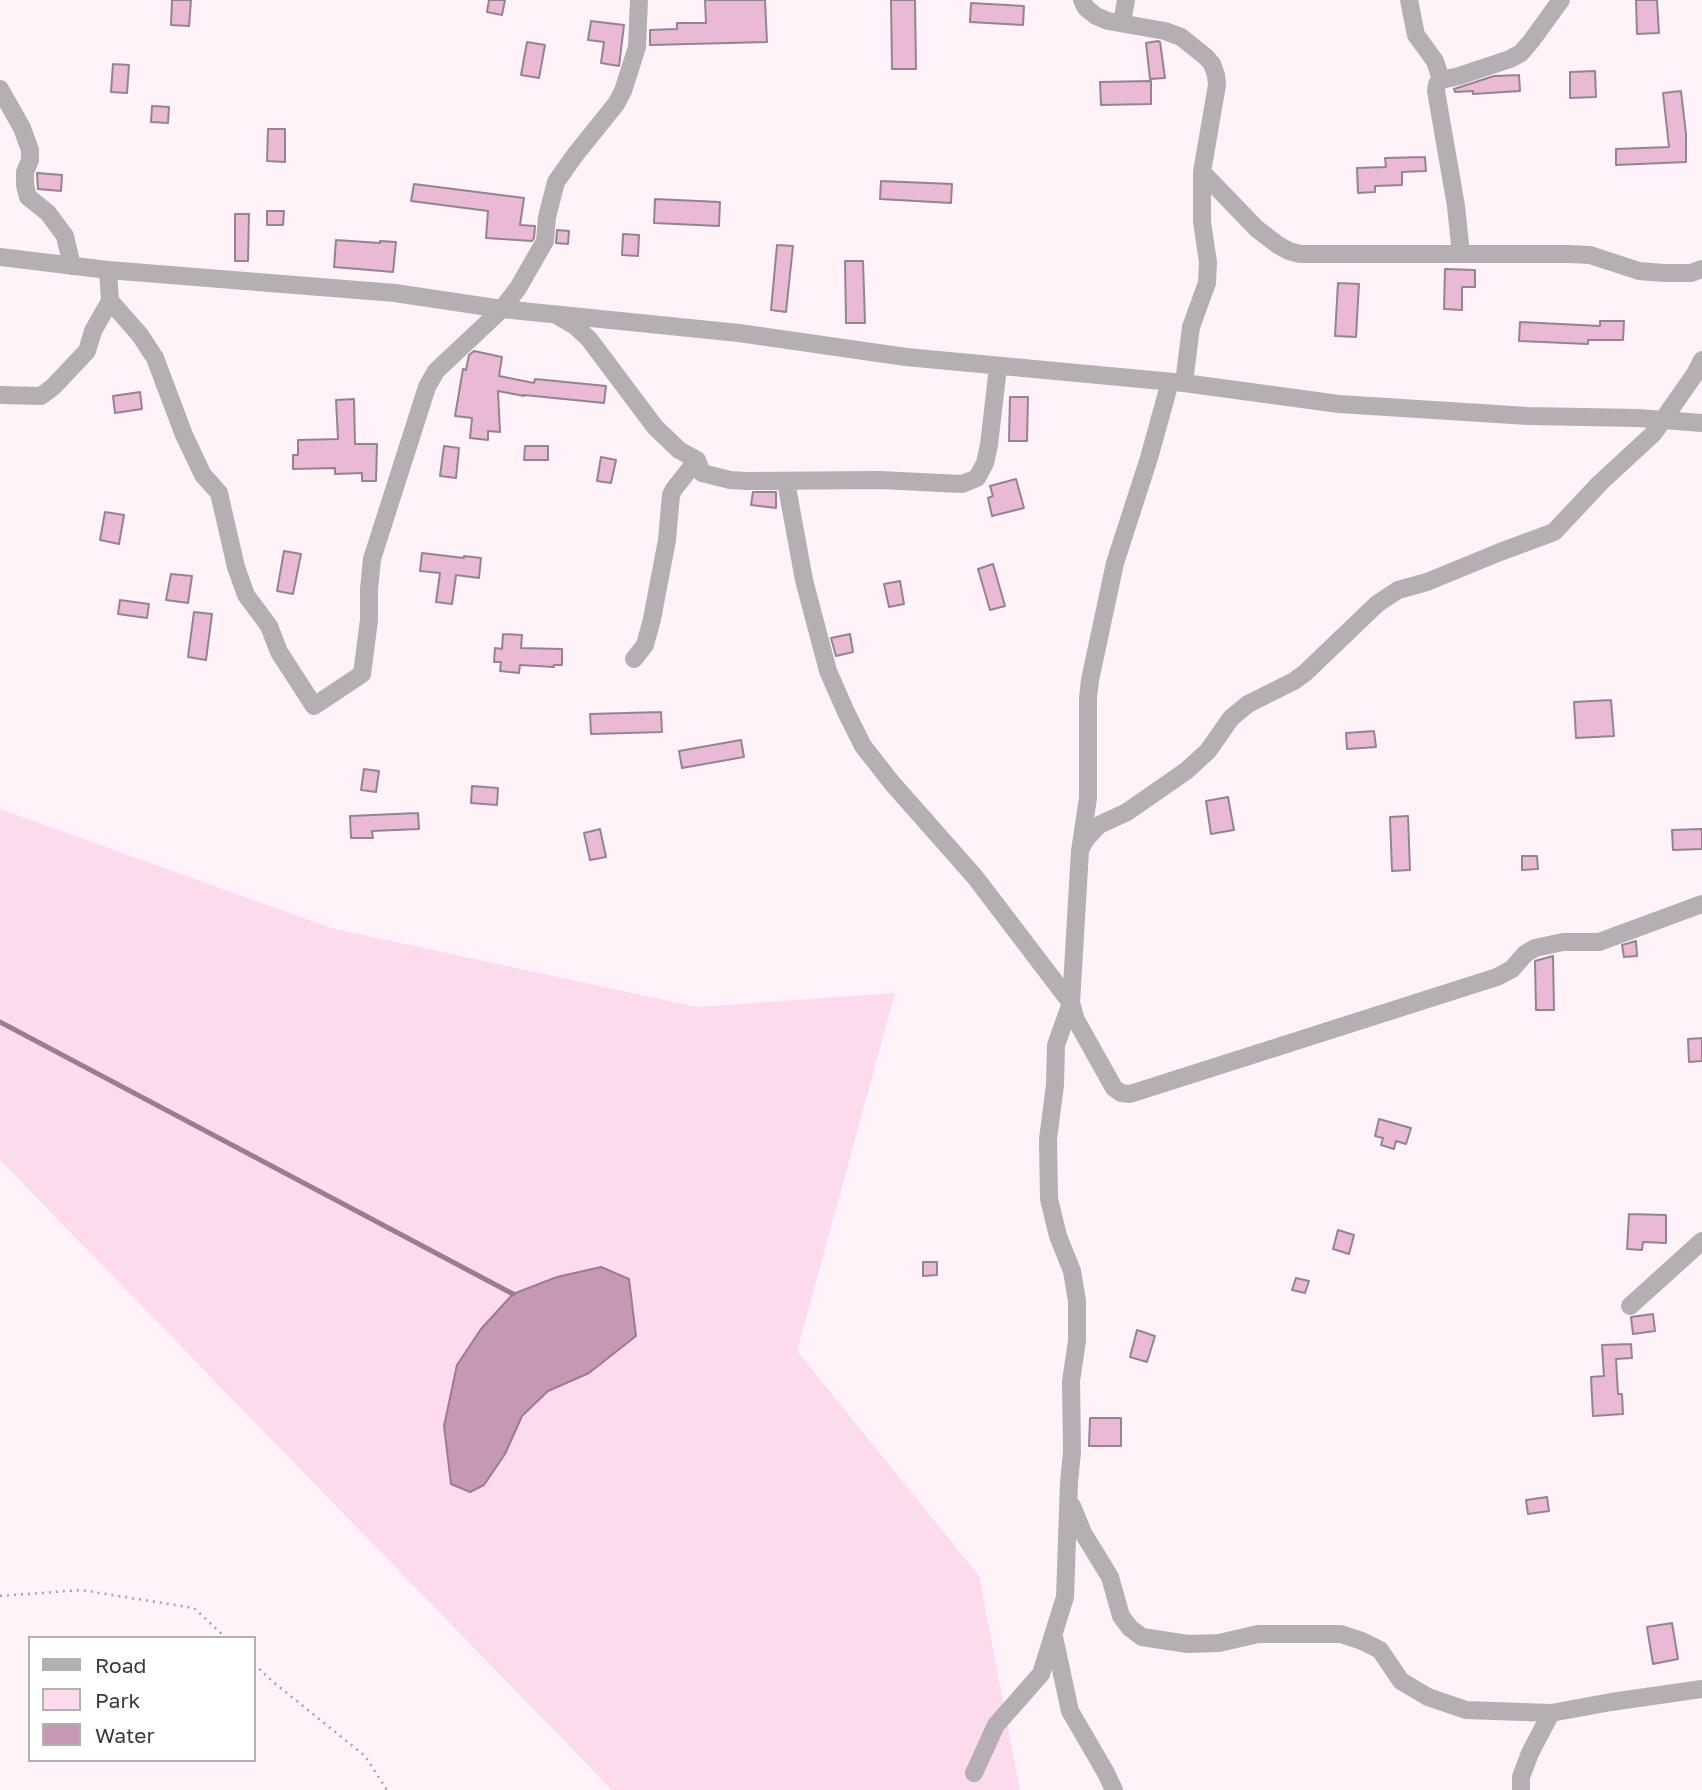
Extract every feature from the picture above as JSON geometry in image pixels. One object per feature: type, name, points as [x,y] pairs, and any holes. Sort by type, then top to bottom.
[{"type":"street","points":[[110,301],[141,335],[155,358],[184,435],[203,475],[219,493],[236,568],[246,595],[269,626],[279,652],[314,706],[362,674],[369,620],[372,559],[428,387],[436,371],[502,309],[518,288],[545,241],[547,218],[556,183],[623,91],[637,47],[639,0]]},
{"type":"street","points":[[974,1773],[996,1725],[1041,1674],[1065,1597],[1072,1452],[1071,1381],[1077,1341],[1077,1300],[1072,1271],[1058,1236],[1049,1199],[1048,1139],[1055,1084],[1056,1045],[1071,1003],[1080,851],[1088,798],[1087,720],[1090,680],[1115,564],[1149,458],[1177,383],[1191,327],[1207,283],[1208,262],[1202,222],[1202,172],[1217,85],[1212,64],[1181,37],[1096,16],[1086,8],[1082,0]]},
{"type":"street","points":[[1122,23],[1126,0]]},
{"type":"street","points":[[1409,0],[1416,35],[1435,61],[1441,80]]},
{"type":"street","points":[[1461,254],[1457,206],[1436,91],[1437,84],[1441,80],[1510,59],[1521,53],[1561,0]]},
{"type":"street","points":[[0,89],[22,128],[30,150],[30,160],[25,172],[28,197],[48,214],[65,236],[72,266]]},
{"type":"street","points":[[1202,172],[1257,229],[1289,251],[1300,254],[1569,254],[1590,255],[1639,271],[1691,273],[1702,270]]},
{"type":"street","points":[[0,257],[108,270],[395,293],[502,309],[739,333],[893,355],[1177,383],[1339,404],[1702,423]]},
{"type":"street","points":[[0,396],[41,396],[87,351],[93,331],[110,301],[108,270]]},
{"type":"street","points":[[555,314],[575,326],[589,339],[655,427],[679,450],[697,460],[702,472],[730,480],[880,480],[962,484],[978,478],[989,445],[998,366]]},
{"type":"street","points":[[1080,851],[1086,839],[1099,825],[1127,812],[1186,771],[1208,751],[1231,718],[1248,704],[1305,673],[1377,604],[1398,590],[1427,582],[1554,532],[1600,483],[1653,434],[1702,360]]},
{"type":"street","points":[[634,659],[645,645],[652,619],[666,547],[671,495],[697,460]]},
{"type":"street","points":[[786,482],[804,580],[828,671],[863,746],[975,877],[1071,1003],[1076,1020],[1114,1088],[1122,1093],[1130,1094],[1497,977],[1535,948],[1563,942],[1599,942],[1702,904]]},
{"type":"street","points":[[1630,1306],[1702,1241]]},
{"type":"street","points":[[1069,1498],[1083,1533],[1110,1577],[1121,1616],[1130,1628],[1142,1637],[1188,1644],[1219,1643],[1258,1634],[1341,1634],[1380,1650],[1401,1681],[1428,1697],[1466,1710],[1551,1713],[1702,1689]]},
{"type":"street","points":[[1054,1633],[1070,1711],[1114,1790]]},
{"type":"street","points":[[1521,1790],[1521,1777],[1530,1753],[1551,1713]]},
{"type":"path","points":[[0,1596],[81,1590],[194,1608],[224,1636]]},
{"type":"path","points":[[256,1666],[365,1756],[387,1790]]},
{"type":"green space","points":[[0,809],[331,928],[697,1007],[895,993],[797,1351],[979,1576],[1020,1790],[612,1790],[0,1160]]},
{"type":"water","points":[[601,1267],[629,1279],[636,1336],[589,1373],[548,1391],[522,1416],[505,1454],[484,1485],[470,1492],[451,1484],[444,1426],[457,1365],[481,1329],[513,1294],[557,1277]]},
{"type":"building","points":[[172,0],[191,0],[189,26],[171,25]]},
{"type":"building","points":[[489,0],[505,0],[502,15],[487,12]]},
{"type":"building","points":[[705,0],[765,0],[767,42],[650,45],[650,30],[677,29],[677,23],[706,23]]},
{"type":"building","points":[[891,0],[915,0],[916,69],[892,69]]},
{"type":"building","points":[[1636,0],[1657,0],[1659,33],[1637,34]]},
{"type":"building","points":[[971,3],[1024,6],[1023,25],[970,22]]},
{"type":"building","points":[[591,21],[624,25],[619,66],[601,63],[604,42],[588,40]]},
{"type":"building","points":[[1158,41],[1165,78],[1150,79],[1146,43]]},
{"type":"building","points":[[527,42],[545,45],[539,78],[521,75]]},
{"type":"building","points":[[113,64],[129,65],[127,93],[111,92]]},
{"type":"building","points":[[1595,71],[1596,97],[1570,98],[1570,72]]},
{"type":"building","points":[[1519,75],[1520,91],[1473,94],[1473,91],[1455,92],[1454,89],[1494,76]]},
{"type":"building","points":[[1151,81],[1151,104],[1101,105],[1100,82]]},
{"type":"building","points":[[1681,91],[1686,162],[1616,165],[1616,149],[1669,147],[1663,93]]},
{"type":"building","points":[[152,106],[169,107],[168,123],[151,122]]},
{"type":"building","points":[[268,129],[285,129],[285,162],[267,161]]},
{"type":"building","points":[[1425,157],[1426,171],[1402,172],[1402,185],[1375,186],[1375,192],[1358,193],[1357,168],[1386,167],[1385,158]]},
{"type":"building","points":[[37,173],[62,175],[61,191],[38,189]]},
{"type":"building","points":[[881,181],[952,184],[951,203],[880,199]]},
{"type":"building","points":[[414,184],[524,198],[520,225],[535,226],[534,238],[532,241],[486,238],[488,211],[411,201]]},
{"type":"building","points":[[655,199],[720,202],[719,226],[654,223]]},
{"type":"building","points":[[267,211],[284,211],[283,225],[267,225]]},
{"type":"building","points":[[235,214],[249,214],[248,261],[235,261]]},
{"type":"building","points":[[557,230],[569,231],[568,244],[556,243]]},
{"type":"building","points":[[623,234],[639,235],[638,256],[622,255]]},
{"type":"building","points":[[336,240],[396,242],[393,272],[334,267]]},
{"type":"building","points":[[777,245],[793,246],[786,312],[771,310]]},
{"type":"building","points":[[845,261],[863,261],[865,323],[846,323]]},
{"type":"building","points":[[1445,269],[1475,270],[1475,287],[1462,287],[1462,310],[1444,309]]},
{"type":"building","points":[[1338,283],[1359,284],[1356,337],[1335,336]]},
{"type":"building","points":[[1600,321],[1624,321],[1623,340],[1588,340],[1588,344],[1519,341],[1520,322],[1600,326]]},
{"type":"building","points":[[474,351],[502,357],[499,376],[534,383],[535,379],[606,386],[604,403],[498,391],[500,432],[488,431],[488,440],[470,438],[472,418],[455,416],[463,369],[466,370],[469,355]]},
{"type":"building","points":[[140,392],[142,409],[115,413],[113,396]]},
{"type":"building","points":[[1010,397],[1028,397],[1027,441],[1009,441]]},
{"type":"building","points":[[354,399],[355,444],[377,444],[376,481],[362,481],[362,473],[335,474],[335,468],[293,469],[293,455],[298,455],[298,440],[338,439],[336,400]]},
{"type":"building","points":[[444,446],[459,448],[456,478],[440,476]]},
{"type":"building","points":[[525,446],[548,446],[548,460],[524,460]]},
{"type":"building","points":[[601,457],[616,460],[611,483],[597,481]]},
{"type":"building","points":[[1016,479],[1024,508],[992,516],[988,498],[993,496],[990,486]]},
{"type":"building","points":[[753,492],[776,492],[776,508],[751,505]]},
{"type":"building","points":[[105,512],[124,515],[119,544],[100,540]]},
{"type":"building","points":[[284,551],[301,554],[293,594],[277,591]]},
{"type":"building","points":[[422,553],[481,558],[479,578],[456,575],[452,604],[436,602],[440,573],[420,571]]},
{"type":"building","points":[[993,564],[1005,606],[990,610],[978,569]]},
{"type":"building","points":[[171,574],[192,576],[188,603],[166,600]]},
{"type":"building","points":[[900,581],[904,604],[889,607],[884,584]]},
{"type":"building","points":[[120,600],[149,604],[147,618],[118,614]]},
{"type":"building","points":[[194,612],[212,614],[206,660],[188,657]]},
{"type":"building","points":[[503,634],[522,635],[521,648],[562,649],[562,665],[520,665],[519,673],[500,671],[501,662],[494,662],[495,648],[502,649]]},
{"type":"building","points":[[850,634],[853,652],[836,656],[831,638]]},
{"type":"building","points":[[1611,700],[1614,736],[1576,738],[1574,702]]},
{"type":"building","points":[[661,712],[662,732],[591,734],[590,714]]},
{"type":"building","points":[[1374,731],[1376,747],[1347,749],[1346,733]]},
{"type":"building","points":[[741,740],[744,757],[682,768],[679,751]]},
{"type":"building","points":[[364,769],[379,771],[376,792],[361,790]]},
{"type":"building","points":[[472,786],[498,788],[497,805],[471,803]]},
{"type":"building","points":[[1228,797],[1234,830],[1211,834],[1206,801]]},
{"type":"building","points":[[418,813],[419,829],[372,831],[373,838],[351,838],[350,816]]},
{"type":"building","points":[[1408,816],[1410,870],[1392,871],[1390,817]]},
{"type":"building","points":[[600,829],[606,857],[590,860],[584,833]]},
{"type":"building","points":[[1702,829],[1702,849],[1673,850],[1672,830]]},
{"type":"building","points":[[1522,856],[1537,856],[1538,869],[1522,870]]},
{"type":"building","points":[[1636,941],[1637,956],[1624,957],[1622,945]]},
{"type":"building","points":[[1553,956],[1554,1010],[1536,1010],[1535,961]]},
{"type":"building","points":[[1702,1038],[1702,1061],[1689,1062],[1688,1039]]},
{"type":"building","points":[[1379,1119],[1411,1128],[1406,1144],[1396,1141],[1394,1149],[1381,1145],[1383,1138],[1375,1136]]},
{"type":"building","points":[[1629,1214],[1666,1215],[1666,1243],[1643,1242],[1642,1250],[1627,1249]]},
{"type":"building","points":[[1338,1230],[1354,1235],[1349,1254],[1333,1249]]},
{"type":"building","points":[[923,1262],[937,1262],[937,1275],[923,1276]]},
{"type":"building","points":[[1296,1278],[1309,1281],[1305,1293],[1292,1290]]},
{"type":"building","points":[[1653,1314],[1655,1331],[1633,1334],[1631,1317]]},
{"type":"building","points":[[1137,1330],[1155,1336],[1147,1362],[1130,1357]]},
{"type":"building","points":[[1631,1344],[1632,1358],[1616,1359],[1618,1394],[1622,1394],[1623,1414],[1593,1416],[1591,1377],[1604,1376],[1602,1345]]},
{"type":"building","points":[[1090,1418],[1121,1418],[1121,1446],[1089,1446]]},
{"type":"building","points":[[1547,1497],[1549,1511],[1528,1514],[1526,1500]]},
{"type":"building","points":[[1672,1623],[1678,1659],[1653,1664],[1647,1627]]},
{"type":"waterway","points":[[0,1022],[513,1294]]}]
